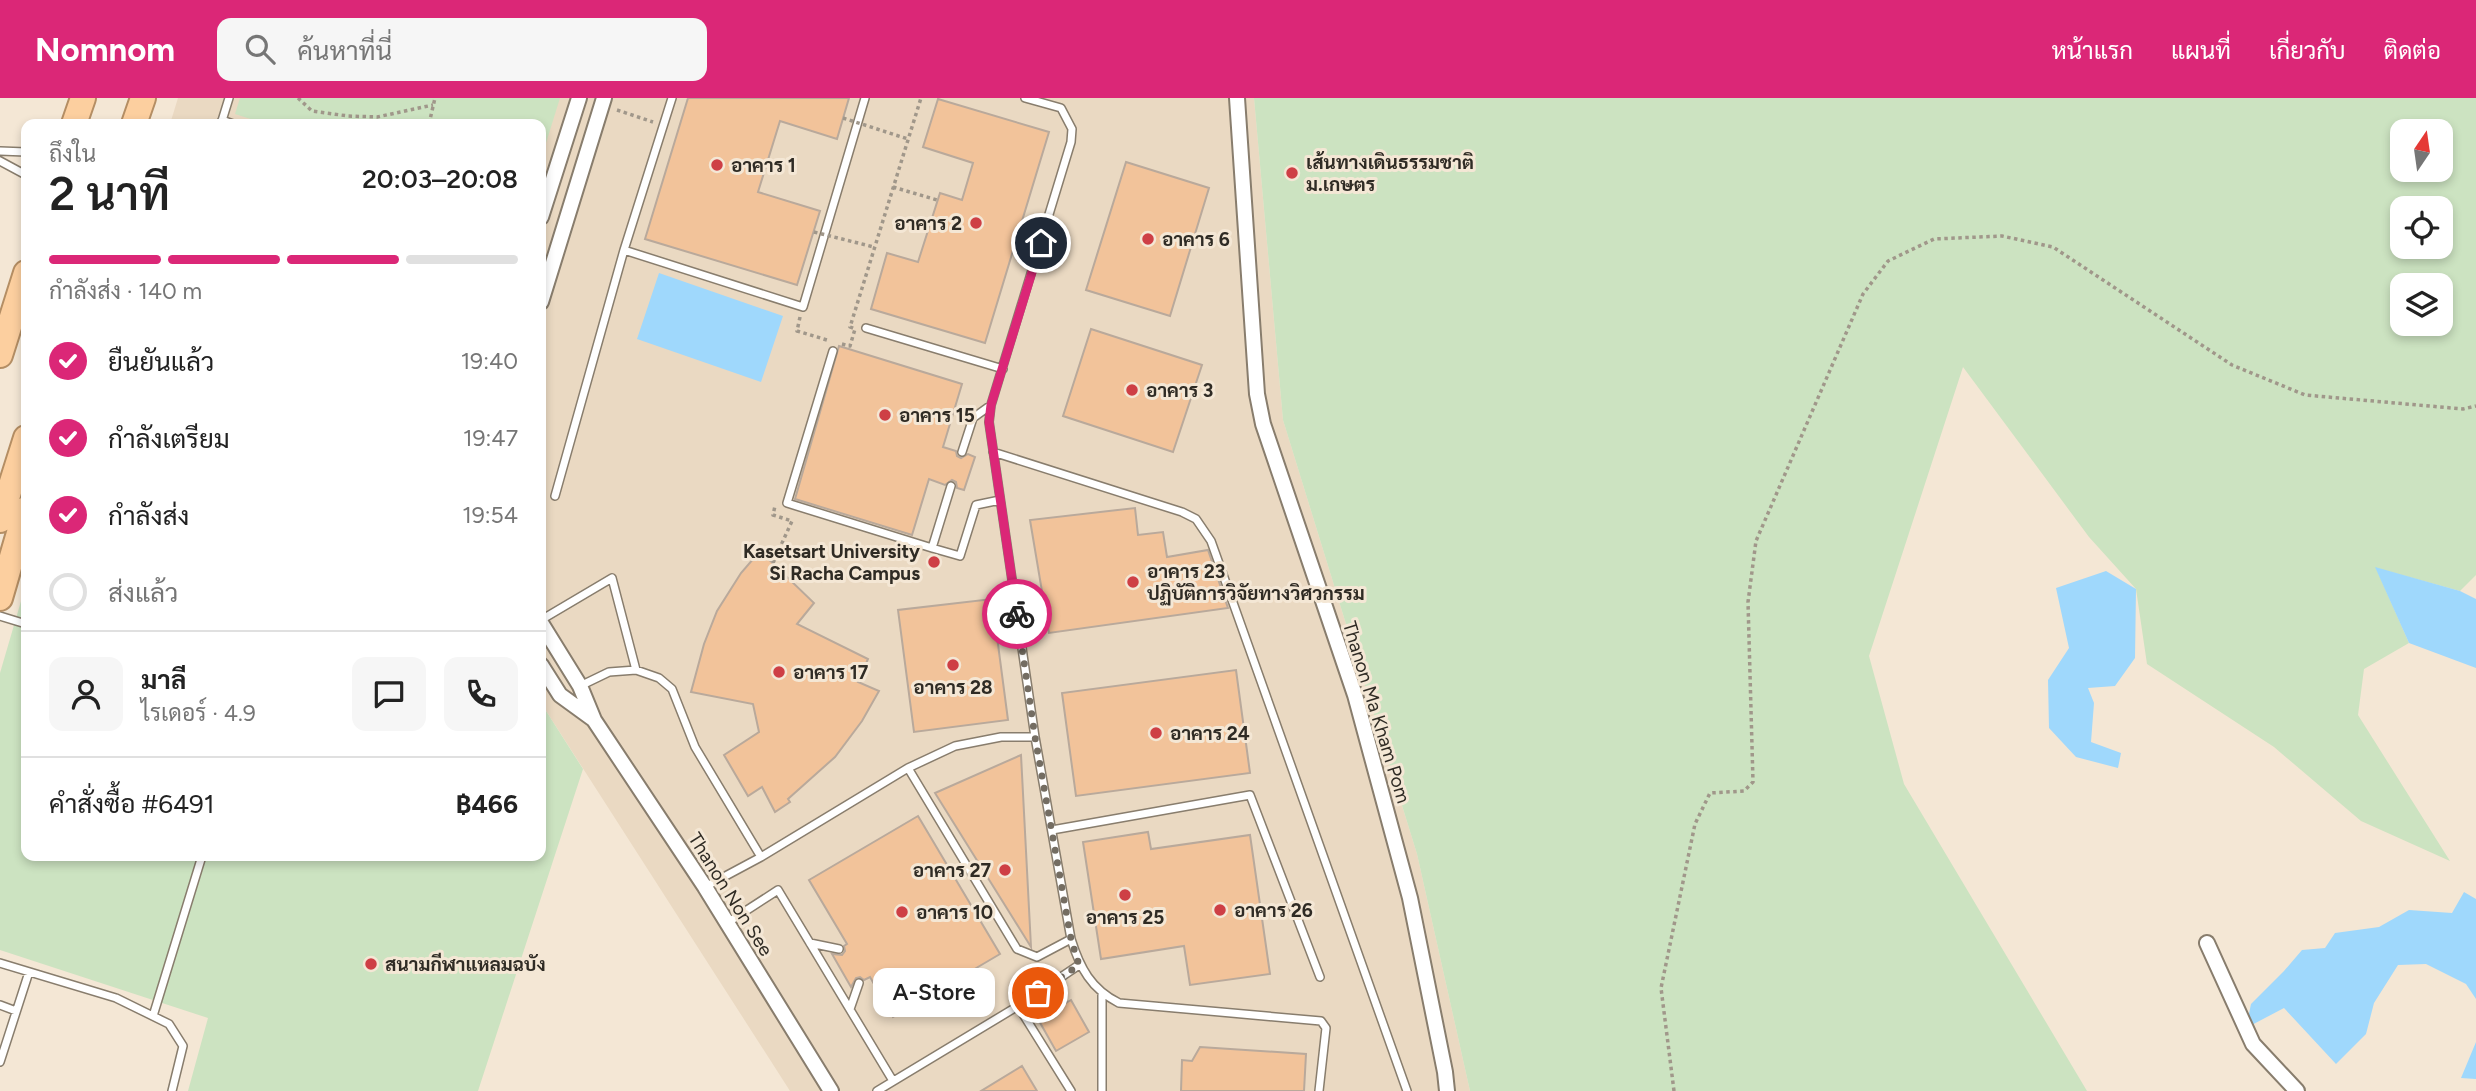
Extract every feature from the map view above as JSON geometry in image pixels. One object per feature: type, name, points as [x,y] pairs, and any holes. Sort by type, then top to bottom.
[{"type":"highway","points":[[76,119],[83,98]]},
{"type":"highway","points":[[136,119],[143,98]]},
{"type":"highway","points":[[1,346],[21,288]]},
{"type":"highway","points":[[0,520],[21,454]]},
{"type":"highway","points":[[0,598],[21,526]]},
{"type":"street","points":[[546,201],[579,98]]},
{"type":"street","points":[[546,286],[604,98]]},
{"type":"street","name":"Thanon Ma Kham Pom","points":[[1237,98],[1257,394],[1263,424],[1362,720],[1410,898],[1447,1091]]},
{"type":"street","name":"Thanon Non See","points":[[546,629],[580,686],[594,720],[705,887],[831,1091]]},
{"type":"street","name":"Thanon Non See","points":[[546,673],[560,695],[594,720]]},
{"type":"street","points":[[2207,943],[2253,1044],[2297,1091]]},
{"type":"lane","points":[[222,119],[229,98]]},
{"type":"lane","points":[[555,496],[624,250],[672,98]]},
{"type":"lane","points":[[624,250],[803,307],[865,98]]},
{"type":"lane","points":[[1025,98],[1061,108],[1072,129],[1071,142],[991,405],[989,422],[1035,737],[1071,939],[1079,965],[1102,995],[1119,1003],[1317,1019],[1326,1028],[1319,1091]]},
{"type":"lane","points":[[0,151],[21,152]]},
{"type":"lane","points":[[0,161],[21,172]]},
{"type":"lane","points":[[866,328],[1003,369]]},
{"type":"lane","points":[[833,351],[787,503],[960,556],[976,505],[1000,500]]},
{"type":"lane","points":[[962,453],[973,418],[991,405]]},
{"type":"lane","points":[[993,452],[1182,512],[1196,519],[1211,541],[1407,1091]]},
{"type":"lane","points":[[932,548],[951,486]]},
{"type":"lane","points":[[546,618],[612,578],[636,670]]},
{"type":"lane","points":[[0,616],[21,622]]},
{"type":"lane","points":[[580,686],[609,672],[636,670],[659,678],[672,689],[695,747],[761,857]]},
{"type":"lane","points":[[705,887],[761,857],[908,768],[956,746],[1001,737],[1035,737]]},
{"type":"lane","points":[[908,768],[1017,949],[1037,957],[1071,939]]},
{"type":"lane","points":[[1052,831],[1250,795],[1320,977]]},
{"type":"lane","points":[[153,1016],[200,861]]},
{"type":"lane","points":[[727,923],[778,890],[893,1081]]},
{"type":"lane","points":[[810,943],[839,949]]},
{"type":"lane","points":[[0,963],[116,998],[169,1024],[183,1046],[172,1091]]},
{"type":"lane","points":[[877,1091],[1018,1006],[1079,965]]},
{"type":"lane","points":[[0,1062],[29,972]]},
{"type":"lane","points":[[850,1009],[859,983]]},
{"type":"lane","points":[[1102,995],[1102,1091]]},
{"type":"lane","points":[[0,1005],[16,1011]]},
{"type":"lane","points":[[1018,1006],[1071,1091]]},
{"type":"path","points":[[298,98],[312,111],[348,116],[377,117],[433,105]]},
{"type":"path","points":[[430,119],[435,98]]},
{"type":"path","points":[[850,346],[855,328],[850,327],[921,98]]},
{"type":"path","points":[[619,111],[663,125]]},
{"type":"path","points":[[843,118],[908,139]]},
{"type":"path","points":[[893,187],[937,200]]},
{"type":"path","points":[[814,232],[874,247]]},
{"type":"path","points":[[1674,1091],[1661,988],[1695,824],[1710,793],[1744,791],[1753,782],[1748,602],[1756,541],[1863,294],[1888,261],[1934,239],[2002,236],[2053,247],[2232,365],[2305,395],[2463,409],[2476,406]]},
{"type":"path","points":[[803,307],[797,331],[827,340]]},
{"type":"shaded area","name":"Kasetsart University Si Racha Campus","points":[[178,98],[1254,98],[1283,420],[1417,854],[1470,1091],[790,1091],[546,711],[546,119],[172,119]]},
{"type":"green space","points":[[240,98],[560,98],[546,143],[546,119],[250,119],[235,114]]},
{"type":"green space","points":[[1254,98],[2476,98],[2476,575],[2460,591],[2376,568],[2409,643],[2364,669],[2358,715],[2450,861],[2361,821],[2274,747],[2147,664],[2136,589],[2089,537],[1963,367],[1869,656],[1904,784],[2087,1091],[1470,1091],[1417,854],[1283,420]]},
{"type":"green space","points":[[21,601],[21,861],[546,861],[546,711],[583,769],[478,1091],[188,1091],[208,1018],[0,950],[0,673]]},
{"type":"water","points":[[659,273],[783,316],[761,382],[637,339]]},
{"type":"water","points":[[2375,567],[2460,591],[2476,599],[2476,668],[2409,643]]},
{"type":"water","points":[[2106,571],[2136,589],[2135,658],[2115,686],[2088,688],[2094,703],[2091,742],[2121,753],[2118,768],[2076,757],[2049,728],[2048,680],[2069,648],[2056,588]]},
{"type":"water","points":[[2464,892],[2476,899],[2476,999],[2466,984],[2426,964],[2398,965],[2374,1003],[2366,1034],[2336,1064],[2284,1008],[2246,1028],[2251,1004],[2302,950],[2325,948],[2335,933],[2379,927],[2409,910],[2452,913]]},
{"type":"water","points":[[2476,1042],[2476,1079],[2461,1078]]},
{"type":"building","name":"อาคาร 1","points":[[688,98],[849,98],[837,139],[780,121],[758,192],[820,211],[797,285],[645,239]]},
{"type":"building","name":"อาคาร 2","points":[[938,99],[1049,132],[985,343],[871,309],[887,253],[918,262],[940,193],[962,200],[973,163],[923,147]]},
{"type":"building","name":"อาคาร 6","points":[[1126,162],[1209,188],[1170,316],[1086,290]]},
{"type":"building","name":"อาคาร 3","points":[[1091,329],[1202,365],[1173,452],[1063,416]]},
{"type":"building","name":"อาคาร 15","points":[[839,346],[962,384],[943,447],[956,451],[961,458],[968,454],[975,457],[964,490],[957,488],[956,482],[952,480],[945,485],[929,479],[912,535],[795,499]]},
{"type":"building","name":"อาคาร 23 ปฏิบัติการวิจัยทางวิศวกรรม","points":[[1135,508],[1138,535],[1163,532],[1167,557],[1208,550],[1228,608],[1049,633],[1030,520]]},
{"type":"building","name":"อาคาร 17","points":[[760,551],[814,603],[797,624],[868,659],[858,682],[879,691],[862,721],[835,757],[788,799],[790,802],[775,812],[762,787],[748,796],[724,755],[759,732],[753,704],[691,692],[704,644],[717,611],[741,573]]},
{"type":"building","name":"อาคาร 28","points":[[992,599],[1008,720],[914,732],[898,610]]},
{"type":"building","name":"อาคาร 24","points":[[1236,670],[1250,773],[1076,796],[1062,693]]},
{"type":"building","name":"อาคาร 27","points":[[1021,755],[1031,947],[935,793]]},
{"type":"building","name":"อาคาร 10","points":[[918,816],[1000,954],[893,1017],[870,977],[864,980],[856,978],[851,987],[832,954],[842,955],[847,944],[809,880]]},
{"type":"building","points":[[1148,832],[1151,849],[1250,835],[1270,974],[1190,985],[1184,946],[1101,959],[1083,842]]},
{"type":"building","points":[[1071,1000],[1089,1032],[1056,1051],[1038,1019]]},
{"type":"building","points":[[1200,1047],[1306,1054],[1304,1091],[1181,1091],[1182,1060],[1192,1061]]},
{"type":"building","points":[[1022,1066],[1037,1091],[981,1091]]},
{"type":"way so far","points":[[1017,614],[1035,737],[1071,939],[1079,965],[1038,993]]},
{"type":"place","name":"อาคาร 1","points":[[717,165]]},
{"type":"place","name":"เส้นทางเดินธรรมชาติ ม.เกษตร","points":[[1292,173]]},
{"type":"place","name":"อาคาร 2","points":[[976,223]]},
{"type":"place","name":"อาคาร 6","points":[[1148,239]]},
{"type":"place","name":"อาคาร 3","points":[[1132,390]]},
{"type":"place","name":"อาคาร 15","points":[[885,415]]},
{"type":"place","name":"Kasetsart University Si Racha Campus","points":[[934,562]]},
{"type":"place","name":"อาคาร 23 ปฏิบัติการวิจัยทางวิศวกรรม","points":[[1133,582]]},
{"type":"place","name":"อาคาร 28","points":[[953,665]]},
{"type":"place","name":"อาคาร 17","points":[[779,672]]},
{"type":"place","name":"อาคาร 24","points":[[1156,733]]},
{"type":"place","name":"อาคาร 27","points":[[1005,870]]},
{"type":"place","name":"อาคาร 25","points":[[1125,895]]},
{"type":"place","name":"อาคาร 26","points":[[1220,910]]},
{"type":"place","name":"อาคาร 10","points":[[902,912]]},
{"type":"place","name":"สนามกีฬาแหลมฉบัง","points":[[371,964]]},
{"type":"place","name":"A-Store","points":[[1038,993]]},
{"type":"route","points":[[1017,614],[989,422],[991,405],[1041,243]]}]
